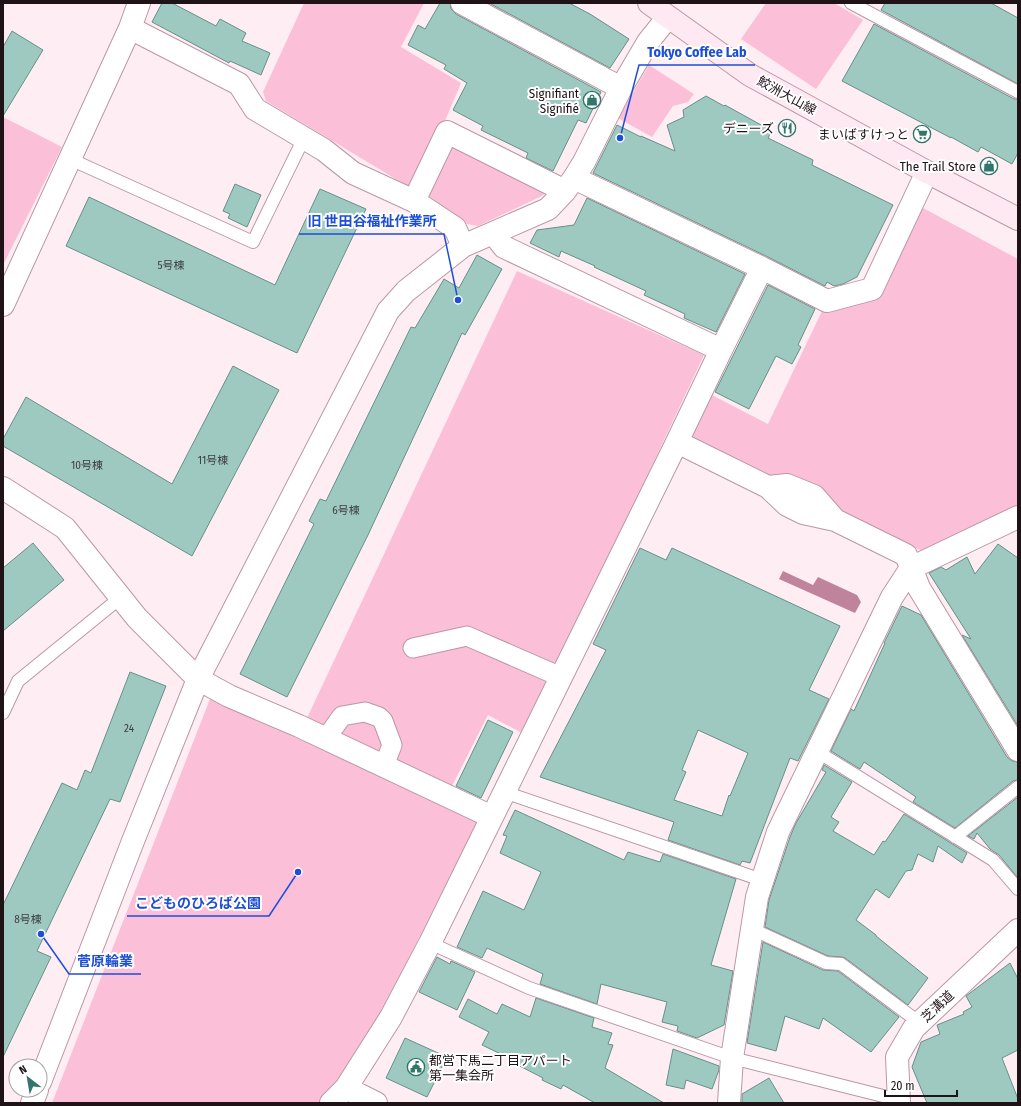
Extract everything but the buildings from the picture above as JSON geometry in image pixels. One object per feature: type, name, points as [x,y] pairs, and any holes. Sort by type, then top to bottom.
[{"type":"main road","name":"鮫洲大山線","points":[[648,3],[750,75],[927,172],[1018,219]]},
{"type":"street","points":[[3,305],[130,28],[139,3]]},
{"type":"street","points":[[462,3],[621,88]]},
{"type":"street","points":[[48,1061],[198,679],[388,311],[406,291],[463,246],[548,209],[570,184],[584,162],[621,88],[648,42],[668,17]]},
{"type":"street","points":[[130,28],[239,84],[255,109],[324,150],[353,173],[414,201],[455,228],[463,246]]},
{"type":"street","points":[[414,201],[447,132],[762,268],[827,301],[872,289],[927,172]]},
{"type":"street","points":[[493,233],[504,247],[721,350]]},
{"type":"street","points":[[331,1103],[346,1088],[391,1017],[430,943],[762,268]]},
{"type":"street","points":[[677,442],[768,487],[787,505],[802,513],[835,520],[906,555],[919,588],[1018,750]]},
{"type":"street","points":[[3,488],[65,528],[137,618],[198,679],[230,696],[299,726],[492,817]]},
{"type":"street","points":[[729,1103],[732,1058],[757,897],[762,880],[778,832],[892,597],[911,568],[1018,517]]},
{"type":"street","points":[[413,648],[467,636],[561,677]]},
{"type":"street","points":[[328,740],[332,730],[342,716],[365,712],[381,714],[392,745],[384,766]]},
{"type":"street","name":"芝溝道","points":[[899,1102],[898,1057],[914,1028],[1018,930]]},
{"type":"street","points":[[346,1088],[376,1103]]},
{"type":"lane","points":[[851,3],[1018,92]]},
{"type":"lane","points":[[70,159],[253,242],[304,138]]},
{"type":"lane","points":[[3,711],[18,681],[120,598]]},
{"type":"lane","points":[[818,752],[993,860],[1018,889]]},
{"type":"lane","points":[[955,837],[1018,787]]},
{"type":"lane","points":[[504,792],[762,880]]},
{"type":"lane","points":[[752,929],[826,963],[841,964],[920,1023]]},
{"type":"lane","points":[[430,943],[529,988],[732,1058],[899,1102]]},
{"type":"shaded area","points":[[304,3],[424,3],[401,47],[461,83],[439,135],[547,191],[542,196],[478,226],[467,224],[430,197],[404,184],[266,101],[263,92]]},
{"type":"shaded area","points":[[766,3],[834,3],[863,20],[816,89],[741,39]]},
{"type":"shaded area","points":[[649,65],[694,94],[688,102],[673,106],[652,137],[618,118]]},
{"type":"shaded area","points":[[3,117],[62,147],[3,265]]},
{"type":"shaded area","points":[[923,208],[1018,259],[1018,510],[926,553],[831,506],[783,475],[770,475],[739,462],[688,435],[708,393],[768,424],[822,311],[874,296],[915,213]]},
{"type":"shaded area","points":[[517,271],[704,355],[554,674],[522,733],[488,715],[449,792],[307,718]]},
{"type":"shaded area","points":[[783,571],[813,585],[818,577],[857,595],[861,602],[855,613],[779,579]]},
{"type":"shaded area","points":[[210,699],[478,820],[389,998],[341,1083],[320,1103],[52,1103]]},
{"type":"place","name":"Signifiant Signifié","points":[[592,100]]},
{"type":"place","name":"デニーズ","points":[[787,128]]},
{"type":"place","name":"まいばすけっと","points":[[922,134]]},
{"type":"place","name":"Tokyo Coffee Lab","points":[[620,138]]},
{"type":"place","name":"The Trail Store","points":[[989,166]]},
{"type":"place","name":"旧 世田谷福祉作業所","points":[[458,300]]},
{"type":"place","name":"こどものひろば公園","points":[[298,872]]},
{"type":"place","name":"菅原輪業","points":[[41,934]]},
{"type":"place","name":"都営下馬二丁目アパート 第一集会所","points":[[416,1067]]}]
